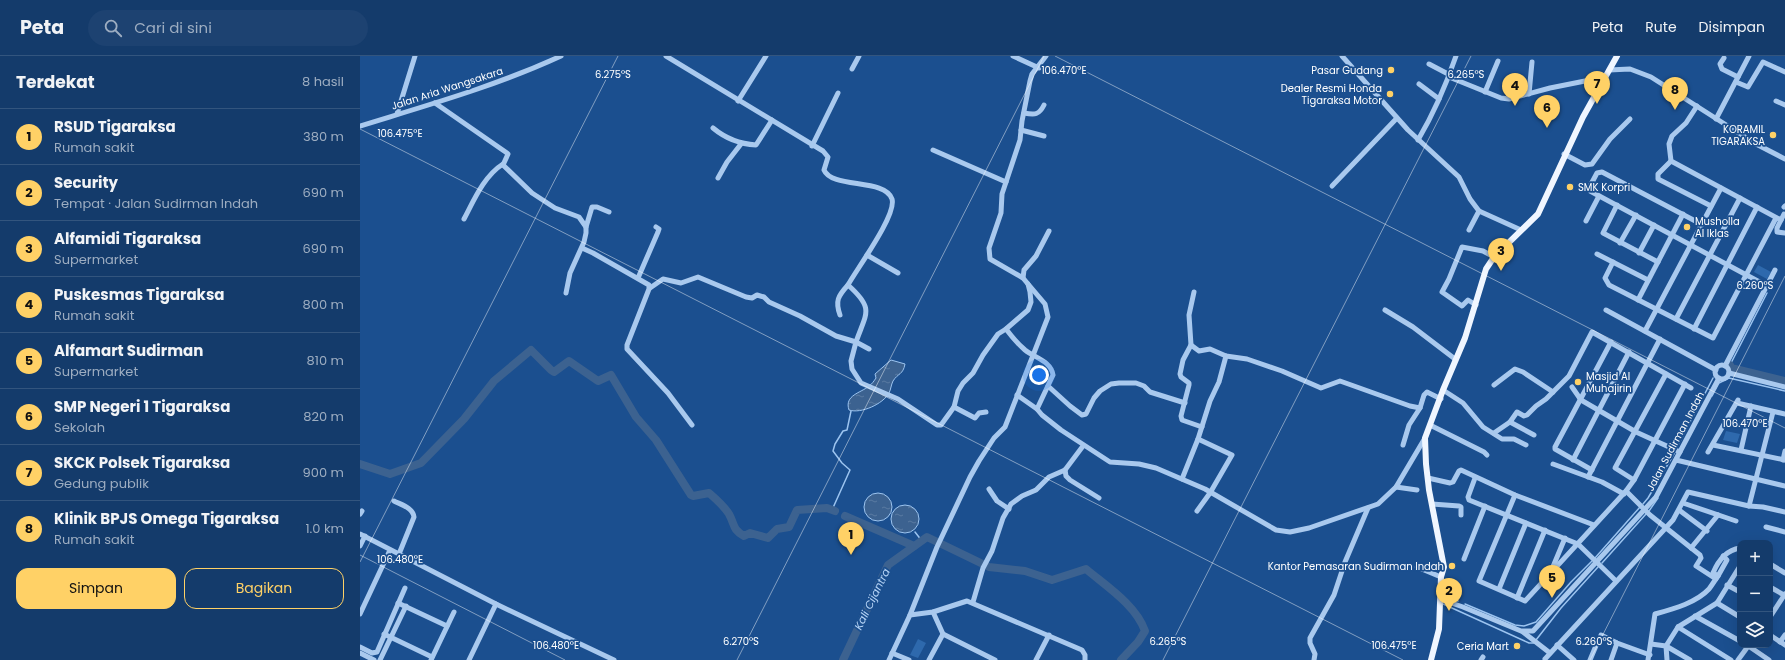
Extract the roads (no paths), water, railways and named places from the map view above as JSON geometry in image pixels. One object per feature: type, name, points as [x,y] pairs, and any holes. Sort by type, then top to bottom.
[{"type":"main road","points":[[1431,660],[1439,629],[1441,578],[1444,561],[1439,546],[1432,504],[1426,464],[1425,438],[1476,305],[1482,280],[1494,257],[1535,217],[1542,207],[1564,154],[1608,70],[1617,56]]},
{"type":"street","points":[[397,114],[415,56]]},
{"type":"street","name":"Jalan Aria Wangsakara","points":[[360,126],[435,103],[537,67],[561,56]]},
{"type":"street","points":[[666,56],[738,101],[772,120],[782,128],[828,156],[824,170],[830,177],[880,189],[885,191],[892,200],[890,214],[867,255],[848,285],[838,296],[837,307],[840,315]]},
{"type":"street","points":[[738,101],[766,56]]},
{"type":"street","points":[[852,69],[859,56]]},
{"type":"street","points":[[1013,56],[1039,68]]},
{"type":"street","points":[[889,660],[910,615],[940,540],[979,461],[994,438],[1004,427],[1034,356],[1048,317],[1045,304],[1023,278],[992,262],[988,256],[989,248],[1001,213],[1002,194],[1020,140],[1032,74],[1039,68],[1046,56]]},
{"type":"street","points":[[1342,56],[1418,140],[1445,162],[1459,177],[1470,199],[1479,211],[1521,230]]},
{"type":"street","points":[[1418,140],[1430,119],[1456,56]]},
{"type":"street","points":[[1716,119],[1749,56]]},
{"type":"street","points":[[1724,58],[1720,64],[1722,69],[1748,87],[1763,62],[1785,72]]},
{"type":"street","points":[[1485,92],[1498,60]]},
{"type":"street","points":[[1529,94],[1532,62]]},
{"type":"street","points":[[1429,64],[1449,76],[1504,99],[1605,77]]},
{"type":"street","points":[[1608,70],[1630,69],[1662,83],[1756,144],[1785,159]]},
{"type":"street","points":[[1419,84],[1439,99]]},
{"type":"street","points":[[812,146],[838,93]]},
{"type":"street","points":[[1776,101],[1785,105]]},
{"type":"street","points":[[435,103],[508,154],[503,164],[497,167],[482,186],[464,219]]},
{"type":"street","points":[[1024,113],[1037,115],[1040,113],[1044,105]]},
{"type":"street","points":[[1671,162],[1669,144],[1676,131],[1686,123],[1697,106]]},
{"type":"street","points":[[1332,186],[1397,118]]},
{"type":"street","points":[[1564,154],[1585,165],[1592,164],[1610,139],[1630,119]]},
{"type":"street","points":[[713,128],[722,135],[741,144],[756,145],[772,120]]},
{"type":"street","points":[[1021,130],[1044,136]]},
{"type":"street","points":[[718,178],[727,162],[741,144]]},
{"type":"street","points":[[933,150],[1006,182]]},
{"type":"street","points":[[1671,162],[1778,219]]},
{"type":"street","points":[[1671,162],[1666,164],[1658,174],[1658,179],[1711,206]]},
{"type":"street","points":[[503,164],[532,193],[555,208],[579,217],[586,227]]},
{"type":"street","points":[[1701,224],[1599,171],[1589,190],[1767,286]]},
{"type":"street","points":[[1645,331],[1721,188]]},
{"type":"street","points":[[1586,221],[1599,196]]},
{"type":"street","points":[[1676,320],[1740,198]]},
{"type":"street","points":[[1617,206],[1602,233],[1658,262]]},
{"type":"street","points":[[566,293],[570,273],[582,248],[592,207],[597,207],[609,212]]},
{"type":"street","points":[[1694,329],[1758,207]]},
{"type":"street","points":[[1469,230],[1479,211]]},
{"type":"street","points":[[1638,300],[1683,214]]},
{"type":"street","points":[[1613,262],[1605,278],[1606,282],[1676,320],[1713,338],[1746,275],[1778,219],[1784,214]]},
{"type":"street","points":[[1620,243],[1636,215]]},
{"type":"street","points":[[1778,219],[1777,232],[1785,233]]},
{"type":"street","points":[[1639,253],[1654,225]]},
{"type":"street","points":[[638,278],[658,232],[656,227]]},
{"type":"street","points":[[1023,278],[1024,270],[1036,256],[1049,231]]},
{"type":"street","points":[[1476,305],[1468,300],[1462,306],[1442,292],[1462,247],[1483,251],[1494,257]]},
{"type":"street","points":[[582,248],[648,283],[650,288]]},
{"type":"street","points":[[1597,254],[1648,280]]},
{"type":"street","points":[[867,255],[898,273]]},
{"type":"street","points":[[1725,366],[1775,270]]},
{"type":"street","points":[[692,425],[668,393],[627,349],[627,345],[650,288],[663,279],[681,283],[698,277],[746,297],[752,298],[760,295],[836,336],[856,342],[869,349]]},
{"type":"street","points":[[848,285],[863,300],[866,308],[866,314],[851,361],[852,369],[861,383],[898,399],[937,425],[941,425],[954,407],[958,391],[963,383],[973,374],[983,355],[998,334],[1028,310],[1030,302],[1028,284]]},
{"type":"street","points":[[1194,292],[1189,324],[1191,345],[1183,360],[1180,374],[1181,377],[1189,383],[1182,412],[1182,419],[1202,427]]},
{"type":"street","points":[[1385,310],[1413,327],[1455,359]]},
{"type":"street","points":[[1606,310],[1716,370]]},
{"type":"street","points":[[1006,329],[1024,350],[1044,361],[1052,370],[1053,375],[1037,409]]},
{"type":"street","points":[[1494,433],[1510,422],[1517,412],[1527,415],[1569,376],[1591,333],[1611,342],[1692,388]]},
{"type":"street","points":[[1588,477],[1660,339]]},
{"type":"street","points":[[1592,470],[1555,450],[1555,447],[1611,342]]},
{"type":"street","points":[[1191,345],[1199,350],[1210,349],[1226,356],[1247,359],[1282,371],[1321,388],[1340,381],[1410,406],[1420,408]]},
{"type":"street","points":[[1573,460],[1629,352]]},
{"type":"street","points":[[1182,479],[1202,427],[1210,401],[1219,382],[1226,356]]},
{"type":"street","points":[[1725,366],[1720,365],[1716,370],[1716,375],[1718,378],[1726,378],[1729,373]]},
{"type":"street","points":[[1725,366],[1727,367],[1729,373]]},
{"type":"street","points":[[1494,385],[1515,369],[1523,372],[1553,392]]},
{"type":"street","points":[[1729,373],[1785,387]]},
{"type":"street","points":[[1634,480],[1615,468],[1636,432],[1666,374]]},
{"type":"street","name":"Jalan Sudirman Indah","points":[[1523,632],[1533,631],[1646,510],[1656,497],[1718,378]]},
{"type":"street","points":[[1048,386],[1082,415],[1086,414],[1094,398],[1100,391],[1111,384],[1119,383],[1139,384],[1150,392],[1185,403]]},
{"type":"street","points":[[1515,495],[1479,581],[1525,601],[1625,492],[1634,480],[1685,384]]},
{"type":"street","points":[[1572,387],[1581,400],[1636,432],[1680,452]]},
{"type":"street","points":[[1443,390],[1463,403],[1483,427],[1502,439],[1514,439],[1526,445]]},
{"type":"street","points":[[1403,445],[1409,425],[1420,408],[1425,393],[1441,398]]},
{"type":"street","points":[[1018,395],[1061,430],[1083,446],[1110,462],[1146,465],[1182,479],[1276,530],[1290,532],[1309,528],[1368,508],[1385,499],[1396,487],[1425,438]]},
{"type":"street","points":[[1708,452],[1737,402],[1785,414]]},
{"type":"street","points":[[1741,450],[1751,406]]},
{"type":"street","points":[[954,407],[974,418],[979,413],[986,412]]},
{"type":"street","points":[[1749,506],[1773,412]]},
{"type":"street","points":[[1510,422],[1534,435]]},
{"type":"street","points":[[1430,425],[1484,452],[1487,455]]},
{"type":"street","points":[[1197,511],[1210,493],[1232,455],[1198,438]]},
{"type":"street","points":[[1713,445],[1784,460],[1785,451]]},
{"type":"street","points":[[973,602],[983,568],[1003,518],[1015,500],[1036,490],[1049,477],[1065,470],[1083,446]]},
{"type":"street","points":[[1676,460],[1785,486]]},
{"type":"street","points":[[1553,464],[1625,492],[1665,528],[1700,555],[1696,566],[1717,577]]},
{"type":"street","points":[[1065,470],[1066,476],[1070,480],[1098,498]]},
{"type":"street","points":[[1428,478],[1450,483],[1453,482],[1460,470],[1515,495],[1594,525]]},
{"type":"street","points":[[1475,478],[1468,500],[1507,514],[1578,544],[1616,581]]},
{"type":"street","points":[[1396,487],[1417,490]]},
{"type":"street","points":[[988,489],[997,501],[1009,509]]},
{"type":"street","points":[[1544,660],[1665,528],[1679,510],[1687,493],[1691,492],[1749,506],[1763,507],[1785,512]]},
{"type":"street","points":[[394,501],[410,509],[414,513],[414,517],[399,554]]},
{"type":"street","points":[[1683,503],[1736,520]]},
{"type":"street","points":[[1432,504],[1458,506],[1461,508],[1461,515]]},
{"type":"street","points":[[1464,559],[1485,506]]},
{"type":"street","points":[[1314,660],[1315,654],[1310,644],[1310,638],[1334,595],[1345,562],[1368,508]]},
{"type":"street","points":[[1679,510],[1707,531]]},
{"type":"street","points":[[1691,548],[1707,531],[1718,515]]},
{"type":"street","points":[[1499,589],[1526,523]]},
{"type":"street","points":[[1766,528],[1785,532]]},
{"type":"street","points":[[1517,598],[1545,530]]},
{"type":"street","points":[[360,546],[362,535],[496,604],[614,660]]},
{"type":"street","points":[[1551,572],[1565,538]]},
{"type":"street","points":[[1717,577],[1713,573],[1723,556],[1737,549]]},
{"type":"street","points":[[360,614],[390,550]]},
{"type":"street","points":[[1773,566],[1785,573]]},
{"type":"street","points":[[1417,567],[1441,578]]},
{"type":"street","points":[[1667,660],[1666,646],[1678,627],[1717,603],[1727,584],[1737,571]]},
{"type":"street","points":[[1601,635],[1649,657],[1655,614],[1695,599],[1709,589],[1717,577]]},
{"type":"street","points":[[1727,584],[1737,590]]},
{"type":"street","points":[[360,646],[375,653],[406,588]]},
{"type":"street","points":[[1772,612],[1784,594],[1773,588]]},
{"type":"street","points":[[1440,599],[1523,632],[1550,653]]},
{"type":"street","points":[[910,615],[933,612],[965,601],[973,602],[1082,650],[1086,655],[1085,660]]},
{"type":"street","points":[[398,603],[447,626]]},
{"type":"street","points":[[1717,603],[1737,615]]},
{"type":"street","points":[[469,660],[496,604]]},
{"type":"street","points":[[380,660],[406,606]]},
{"type":"street","points":[[384,634],[432,659],[454,612]]},
{"type":"street","points":[[933,612],[943,634],[995,660]]},
{"type":"street","points":[[1695,616],[1737,639]]},
{"type":"street","points":[[1678,627],[1731,660]]},
{"type":"street","points":[[928,660],[943,634]]},
{"type":"street","points":[[1036,660],[1049,635]]},
{"type":"street","points":[[1773,637],[1783,643],[1785,635]]},
{"type":"street","points":[[1590,660],[1598,641]]},
{"type":"street","points":[[1611,660],[1617,643]]},
{"type":"street","points":[[1650,644],[1666,646],[1690,660]]},
{"type":"street","points":[[1557,645],[1574,660]]},
{"type":"street","points":[[1738,660],[1746,648]]},
{"type":"street","points":[[1752,648],[1766,659]]},
{"type":"street","points":[[360,653],[374,660]]},
{"type":"street","points":[[892,654],[909,660]]},
{"type":"water","points":[[891,360],[905,364],[902,372],[893,381],[890,392],[886,397],[871,407],[859,411],[849,410],[848,405],[851,398],[871,384],[876,378],[875,374]]},
{"type":"water","points":[[878,493],[888,497],[892,507],[888,517],[878,521],[868,517],[864,507],[868,497]]},
{"type":"water","points":[[905,505],[915,509],[919,519],[915,529],[905,533],[895,529],[891,519],[895,509]]},
{"type":"waterway","points":[[1730,365],[1767,293]]},
{"type":"waterway","points":[[360,464],[390,474],[421,463],[464,419],[494,381],[531,350],[554,372],[569,361],[598,381],[611,375],[636,417],[656,440],[691,495],[693,496],[709,493],[725,508],[736,529],[744,536],[750,533],[768,538],[777,529],[789,527],[797,510],[827,508],[835,511]]},
{"type":"waterway","points":[[1730,365],[1731,368],[1785,381]]},
{"type":"waterway","points":[[1676,449],[1713,378]]},
{"type":"waterway","points":[[1712,396],[1719,383],[1729,378],[1785,391]]},
{"type":"waterway","points":[[832,510],[850,470],[842,463],[833,451],[835,444],[843,431],[847,430],[851,411]]},
{"type":"waterway","points":[[1643,504],[1675,452]]},
{"type":"waterway","points":[[1649,511],[1658,498]]},
{"type":"waterway","points":[[1595,558],[1640,507]]},
{"type":"waterway","points":[[1602,563],[1646,514]]},
{"type":"waterway","points":[[845,516],[914,546]]},
{"type":"waterway","points":[[915,532],[922,541]]},
{"type":"waterway","name":"Kali Cijantra","points":[[843,660],[888,565],[927,537],[989,567],[1025,571],[1052,580],[1086,569],[1128,604],[1141,622],[1145,631],[1138,642],[1121,660]]},
{"type":"waterway","points":[[1465,604],[1515,625],[1524,626],[1536,622],[1571,582],[1592,561]]},
{"type":"waterway","points":[[1536,640],[1561,608],[1598,567]]},
{"type":"waterway","points":[[1442,595],[1458,601]]},
{"type":"waterway","points":[[1441,603],[1529,643],[1534,643]]},
{"type":"place","name":"Pasar Gudang","points":[[1391,70]]},
{"type":"place","name":"Dealer Resmi Honda Tigaraksa Motor","points":[[1390,94]]},
{"type":"place","name":"SKCK Polsek Tigaraksa","points":[[1597,104]]},
{"type":"place","name":"Puskesmas Tigaraksa","points":[[1515,106]]},
{"type":"place","name":"Klinik BPJS Omega Tigaraksa","points":[[1675,110]]},
{"type":"place","name":"SMP Negeri 1 Tigaraksa","points":[[1547,128]]},
{"type":"place","name":"KORAMIL TIGARAKSA","points":[[1773,135]]},
{"type":"place","name":"SMK Korpri","points":[[1570,187]]},
{"type":"place","name":"Musholla Al Iklas","points":[[1687,227]]},
{"type":"place","name":"Alfamidi Tigaraksa","points":[[1501,271]]},
{"type":"place","name":"Masjid Al Muhajirin","points":[[1578,382]]},
{"type":"place","name":"RSUD Tigaraksa","points":[[851,555]]},
{"type":"place","name":"Kantor Pemasaran Sudirman Indah","points":[[1452,566]]},
{"type":"place","name":"Alfamart Sudirman","points":[[1552,598]]},
{"type":"place","name":"Security","points":[[1449,611]]},
{"type":"place","name":"Ceria Mart","points":[[1517,646]]}]
